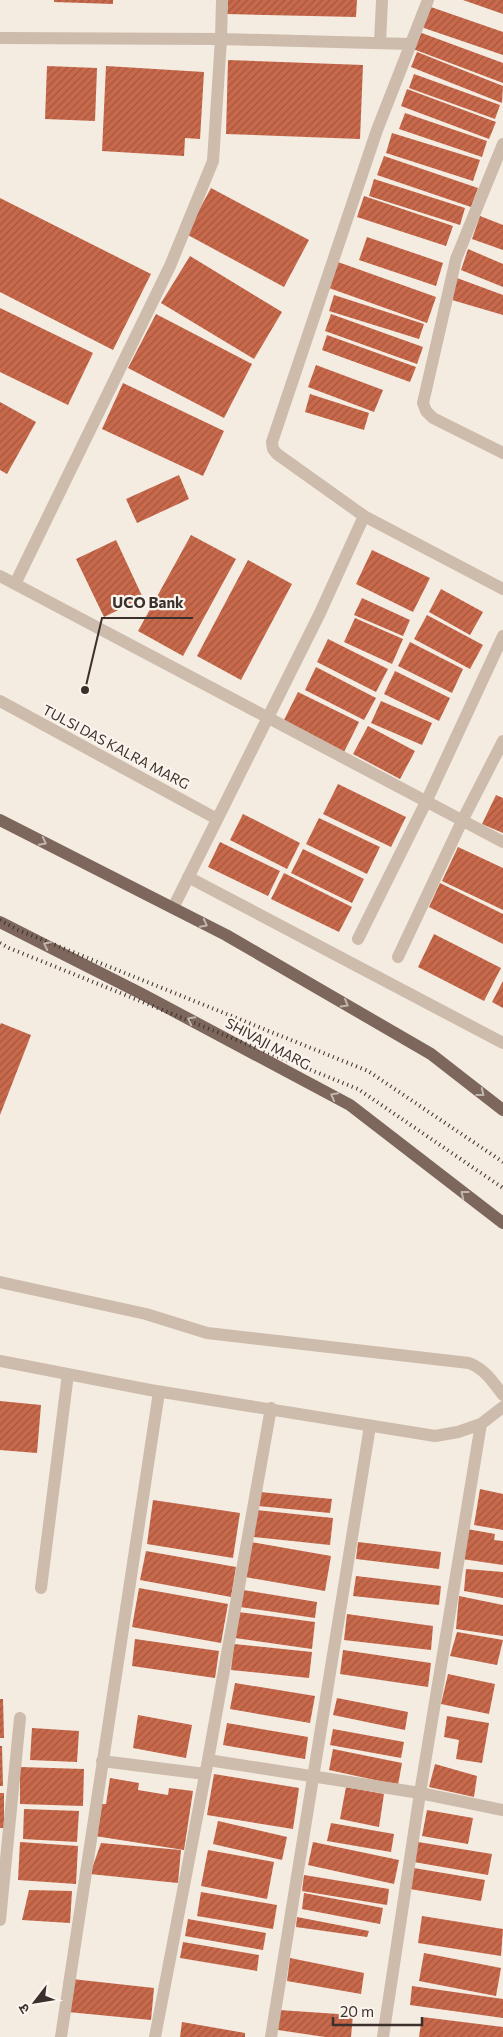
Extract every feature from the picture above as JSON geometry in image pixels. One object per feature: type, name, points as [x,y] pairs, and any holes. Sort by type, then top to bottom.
[{"type":"main road","points":[[0,820],[235,940],[431,1054],[503,1110]]},
{"type":"main road","name":"SHIVAJI MARG","points":[[0,922],[142,994],[350,1105],[503,1223]]},
{"type":"street","points":[[15,584],[170,266],[213,161],[222,0]]},
{"type":"street","points":[[380,43],[382,0]]},
{"type":"street","points":[[428,0],[377,130],[272,442],[273,449],[277,454],[364,516],[503,589]]},
{"type":"street","points":[[0,38],[221,39],[411,44]]},
{"type":"street","points":[[503,144],[456,259],[423,402],[426,411],[433,418],[503,453]]},
{"type":"street","points":[[173,908],[320,613],[364,516]]},
{"type":"street","points":[[0,576],[503,842]]},
{"type":"street","points":[[358,939],[426,802],[503,636]]},
{"type":"street","name":"TULSI DAS KALRA MARG","points":[[0,701],[218,819]]},
{"type":"street","points":[[398,957],[462,821],[503,741]]},
{"type":"street","points":[[188,877],[503,1043]]},
{"type":"street","points":[[0,1282],[146,1314],[207,1333],[468,1363],[486,1372],[503,1395]]},
{"type":"street","points":[[0,1361],[158,1392],[271,1408],[435,1436],[458,1432],[481,1424],[503,1407]]},
{"type":"street","points":[[42,1588],[68,1374]]},
{"type":"street","points":[[61,2037],[158,1392]]},
{"type":"street","points":[[155,2037],[208,1760],[271,1408]]},
{"type":"street","points":[[383,2037],[420,1793],[481,1424]]},
{"type":"street","points":[[271,2037],[370,1426]]},
{"type":"street","points":[[0,1920],[20,1718]]},
{"type":"street","points":[[208,1760],[420,1793],[503,1810]]},
{"type":"street","points":[[102,1761],[205,1774]]},
{"type":"building","points":[[54,0],[113,0],[113,4],[54,2]]},
{"type":"building","points":[[228,0],[357,0],[356,17],[227,14]]},
{"type":"building","points":[[463,0],[503,0],[503,14]]},
{"type":"building","points":[[428,6],[503,32],[503,55],[421,27]]},
{"type":"building","points":[[419,32],[503,63],[503,83],[413,49]]},
{"type":"building","points":[[417,52],[503,86],[502,103],[411,67]]},
{"type":"building","points":[[228,60],[363,65],[360,139],[226,134]]},
{"type":"building","points":[[47,66],[97,68],[95,121],[45,119]]},
{"type":"building","points":[[106,66],[204,72],[200,139],[185,138],[184,156],[102,151]]},
{"type":"building","points":[[414,74],[500,105],[495,119],[409,88]]},
{"type":"building","points":[[407,89],[496,122],[489,139],[401,106]]},
{"type":"building","points":[[405,113],[487,141],[482,157],[399,129]]},
{"type":"building","points":[[392,133],[480,160],[473,181],[386,153]]},
{"type":"building","points":[[384,156],[478,188],[471,207],[377,175]]},
{"type":"building","points":[[374,179],[465,208],[460,225],[369,196]]},
{"type":"building","points":[[211,188],[309,240],[284,287],[186,234]]},
{"type":"building","points":[[364,196],[453,226],[446,246],[357,217]]},
{"type":"building","points":[[0,198],[151,274],[113,350],[0,292]]},
{"type":"building","points":[[480,216],[503,225],[503,250],[472,239]]},
{"type":"building","points":[[367,237],[443,263],[436,286],[359,260]]},
{"type":"building","points":[[468,249],[503,264],[503,287],[461,270]]},
{"type":"building","points":[[190,256],[282,312],[254,359],[161,303]]},
{"type":"building","points":[[338,262],[436,297],[427,323],[329,288]]},
{"type":"building","points":[[457,278],[503,295],[503,315],[452,300]]},
{"type":"building","points":[[334,295],[424,324],[419,339],[329,311]]},
{"type":"building","points":[[0,308],[93,353],[68,405],[0,372]]},
{"type":"building","points":[[156,314],[252,364],[224,418],[128,368]]},
{"type":"building","points":[[331,314],[423,347],[417,364],[325,331]]},
{"type":"building","points":[[327,335],[416,367],[410,382],[322,350]]},
{"type":"building","points":[[316,365],[383,390],[374,412],[308,387]]},
{"type":"building","points":[[123,383],[224,431],[203,476],[102,429]]},
{"type":"building","points":[[310,394],[369,413],[364,430],[305,412]]},
{"type":"building","points":[[0,402],[36,422],[7,474],[0,470]]},
{"type":"building","points":[[179,475],[189,499],[137,523],[126,499]]},
{"type":"building","points":[[191,535],[236,559],[183,656],[138,631]]},
{"type":"building","points":[[116,540],[143,598],[104,617],[76,559]]},
{"type":"building","points":[[372,550],[430,578],[413,612],[356,584]]},
{"type":"building","points":[[248,560],[292,584],[241,680],[197,656]]},
{"type":"building","points":[[441,589],[483,612],[470,635],[429,612]]},
{"type":"building","points":[[362,598],[410,620],[403,636],[354,615]]},
{"type":"building","points":[[427,615],[483,645],[470,669],[414,639]]},
{"type":"building","points":[[355,618],[403,639],[392,664],[344,642]]},
{"type":"building","points":[[328,639],[388,669],[376,692],[317,662]]},
{"type":"building","points":[[410,642],[463,669],[452,693],[398,666]]},
{"type":"building","points":[[316,667],[376,698],[364,720],[305,690]]},
{"type":"building","points":[[395,671],[450,698],[439,721],[384,694]]},
{"type":"building","points":[[298,692],[359,722],[344,752],[283,722]]},
{"type":"building","points":[[381,701],[432,723],[422,745],[371,723]]},
{"type":"building","points":[[368,726],[415,751],[400,779],[353,754]]},
{"type":"building","points":[[338,784],[406,817],[391,847],[323,814]]},
{"type":"building","points":[[496,795],[503,798],[503,833],[482,824]]},
{"type":"building","points":[[243,814],[300,843],[287,869],[230,840]]},
{"type":"building","points":[[319,818],[380,847],[367,874],[306,844]]},
{"type":"building","points":[[220,842],[280,871],[268,896],[208,867]]},
{"type":"building","points":[[458,847],[503,868],[503,910],[442,881]]},
{"type":"building","points":[[303,849],[364,879],[352,903],[291,873]]},
{"type":"building","points":[[284,873],[352,907],[339,932],[271,899]]},
{"type":"building","points":[[440,883],[503,914],[503,944],[429,907]]},
{"type":"building","points":[[434,934],[501,968],[484,1001],[418,967]]},
{"type":"building","points":[[503,981],[503,1008],[492,1002]]},
{"type":"building","points":[[1,1023],[31,1035],[0,1115],[0,1025]]},
{"type":"building","points":[[0,1401],[41,1405],[37,1453],[0,1450]]},
{"type":"building","points":[[480,1489],[503,1494],[503,1530],[474,1525]]},
{"type":"building","points":[[260,1492],[332,1499],[330,1513],[258,1506]]},
{"type":"building","points":[[153,1500],[240,1513],[233,1558],[147,1544]]},
{"type":"building","points":[[256,1510],[333,1518],[330,1545],[254,1537]]},
{"type":"building","points":[[467,1529],[495,1534],[494,1540],[503,1541],[503,1565],[462,1559]]},
{"type":"building","points":[[251,1542],[331,1556],[325,1591],[245,1577]]},
{"type":"building","points":[[358,1542],[441,1552],[439,1569],[356,1559]]},
{"type":"building","points":[[146,1551],[236,1567],[231,1597],[140,1580]]},
{"type":"building","points":[[466,1569],[503,1572],[503,1598],[464,1591]]},
{"type":"building","points":[[356,1576],[441,1586],[439,1605],[353,1596]]},
{"type":"building","points":[[139,1588],[228,1604],[221,1643],[132,1627]]},
{"type":"building","points":[[243,1590],[317,1602],[315,1618],[240,1607]]},
{"type":"building","points":[[459,1596],[503,1605],[503,1636],[456,1629]]},
{"type":"building","points":[[238,1612],[315,1622],[312,1649],[235,1638]]},
{"type":"building","points":[[347,1614],[433,1626],[431,1650],[344,1640]]},
{"type":"building","points":[[457,1632],[503,1640],[497,1665],[450,1656]]},
{"type":"building","points":[[135,1639],[219,1651],[215,1678],[132,1666]]},
{"type":"building","points":[[234,1644],[312,1652],[309,1678],[231,1670]]},
{"type":"building","points":[[343,1650],[431,1663],[428,1687],[340,1674]]},
{"type":"building","points":[[448,1674],[495,1684],[489,1714],[441,1704]]},
{"type":"building","points":[[235,1683],[315,1696],[310,1723],[230,1709]]},
{"type":"building","points":[[337,1698],[408,1712],[405,1730],[333,1715]]},
{"type":"building","points":[[0,1699],[3,1699],[4,1738],[0,1738]]},
{"type":"building","points":[[138,1715],[192,1725],[186,1758],[133,1748]]},
{"type":"building","points":[[447,1716],[489,1723],[482,1763],[456,1759],[459,1740],[444,1737]]},
{"type":"building","points":[[227,1723],[308,1737],[305,1759],[223,1745]]},
{"type":"building","points":[[32,1728],[79,1731],[77,1762],[30,1760]]},
{"type":"building","points":[[333,1729],[404,1742],[401,1758],[330,1745]]},
{"type":"building","points":[[0,1746],[2,1746],[3,1786],[0,1786]]},
{"type":"building","points":[[333,1749],[402,1763],[398,1785],[329,1770]]},
{"type":"building","points":[[435,1764],[477,1776],[474,1797],[429,1787]]},
{"type":"building","points":[[20,1767],[84,1769],[83,1806],[20,1804]]},
{"type":"building","points":[[214,1774],[299,1788],[293,1829],[207,1815]]},
{"type":"building","points":[[110,1778],[139,1783],[138,1790],[168,1795],[169,1788],[193,1791],[184,1850],[95,1836],[100,1804],[106,1804]]},
{"type":"building","points":[[346,1787],[384,1794],[379,1827],[340,1819]]},
{"type":"building","points":[[0,1793],[4,1793],[4,1828],[0,1828]]},
{"type":"building","points":[[24,1809],[79,1811],[77,1842],[23,1839]]},
{"type":"building","points":[[427,1810],[473,1818],[468,1844],[422,1836]]},
{"type":"building","points":[[218,1821],[287,1837],[282,1860],[213,1844]]},
{"type":"building","points":[[331,1823],[394,1834],[391,1852],[327,1841]]},
{"type":"building","points":[[20,1842],[78,1846],[76,1884],[18,1880]]},
{"type":"building","points":[[313,1842],[399,1860],[394,1884],[308,1865]]},
{"type":"building","points":[[418,1842],[492,1854],[488,1875],[414,1862]]},
{"type":"building","points":[[101,1843],[181,1850],[178,1883],[90,1874]]},
{"type":"building","points":[[208,1850],[274,1862],[267,1899],[201,1886]]},
{"type":"building","points":[[414,1868],[485,1880],[481,1901],[410,1889]]},
{"type":"building","points":[[304,1875],[389,1889],[387,1905],[302,1891]]},
{"type":"building","points":[[29,1890],[72,1891],[70,1923],[22,1920]]},
{"type":"building","points":[[201,1892],[277,1905],[273,1929],[197,1916]]},
{"type":"building","points":[[304,1893],[383,1908],[380,1924],[302,1909]]},
{"type":"building","points":[[422,1916],[503,1929],[501,1956],[418,1943]]},
{"type":"building","points":[[297,1917],[369,1931],[367,1937],[296,1927]]},
{"type":"building","points":[[188,1919],[266,1933],[263,1950],[185,1936]]},
{"type":"building","points":[[183,1942],[259,1955],[257,1971],[180,1958]]},
{"type":"building","points":[[424,1953],[501,1968],[496,1996],[419,1981]]},
{"type":"building","points":[[290,1958],[364,1973],[361,1994],[287,1981]]},
{"type":"building","points":[[72,1979],[154,1988],[151,2020],[68,2012]]},
{"type":"building","points":[[412,1986],[503,1999],[503,2018],[410,2005]]},
{"type":"building","points":[[279,2010],[353,2015],[351,2037],[325,2037],[278,2030]]},
{"type":"building","points":[[422,2017],[503,2027],[503,2037],[419,2037]]},
{"type":"building","points":[[182,2022],[245,2033],[245,2037],[180,2037]]},
{"type":"railway","points":[[0,920],[18,930],[368,1071],[503,1162]]},
{"type":"railway","points":[[0,943],[358,1089],[503,1188]]},
{"type":"place","name":"UCO Bank","points":[[85,690]]}]
